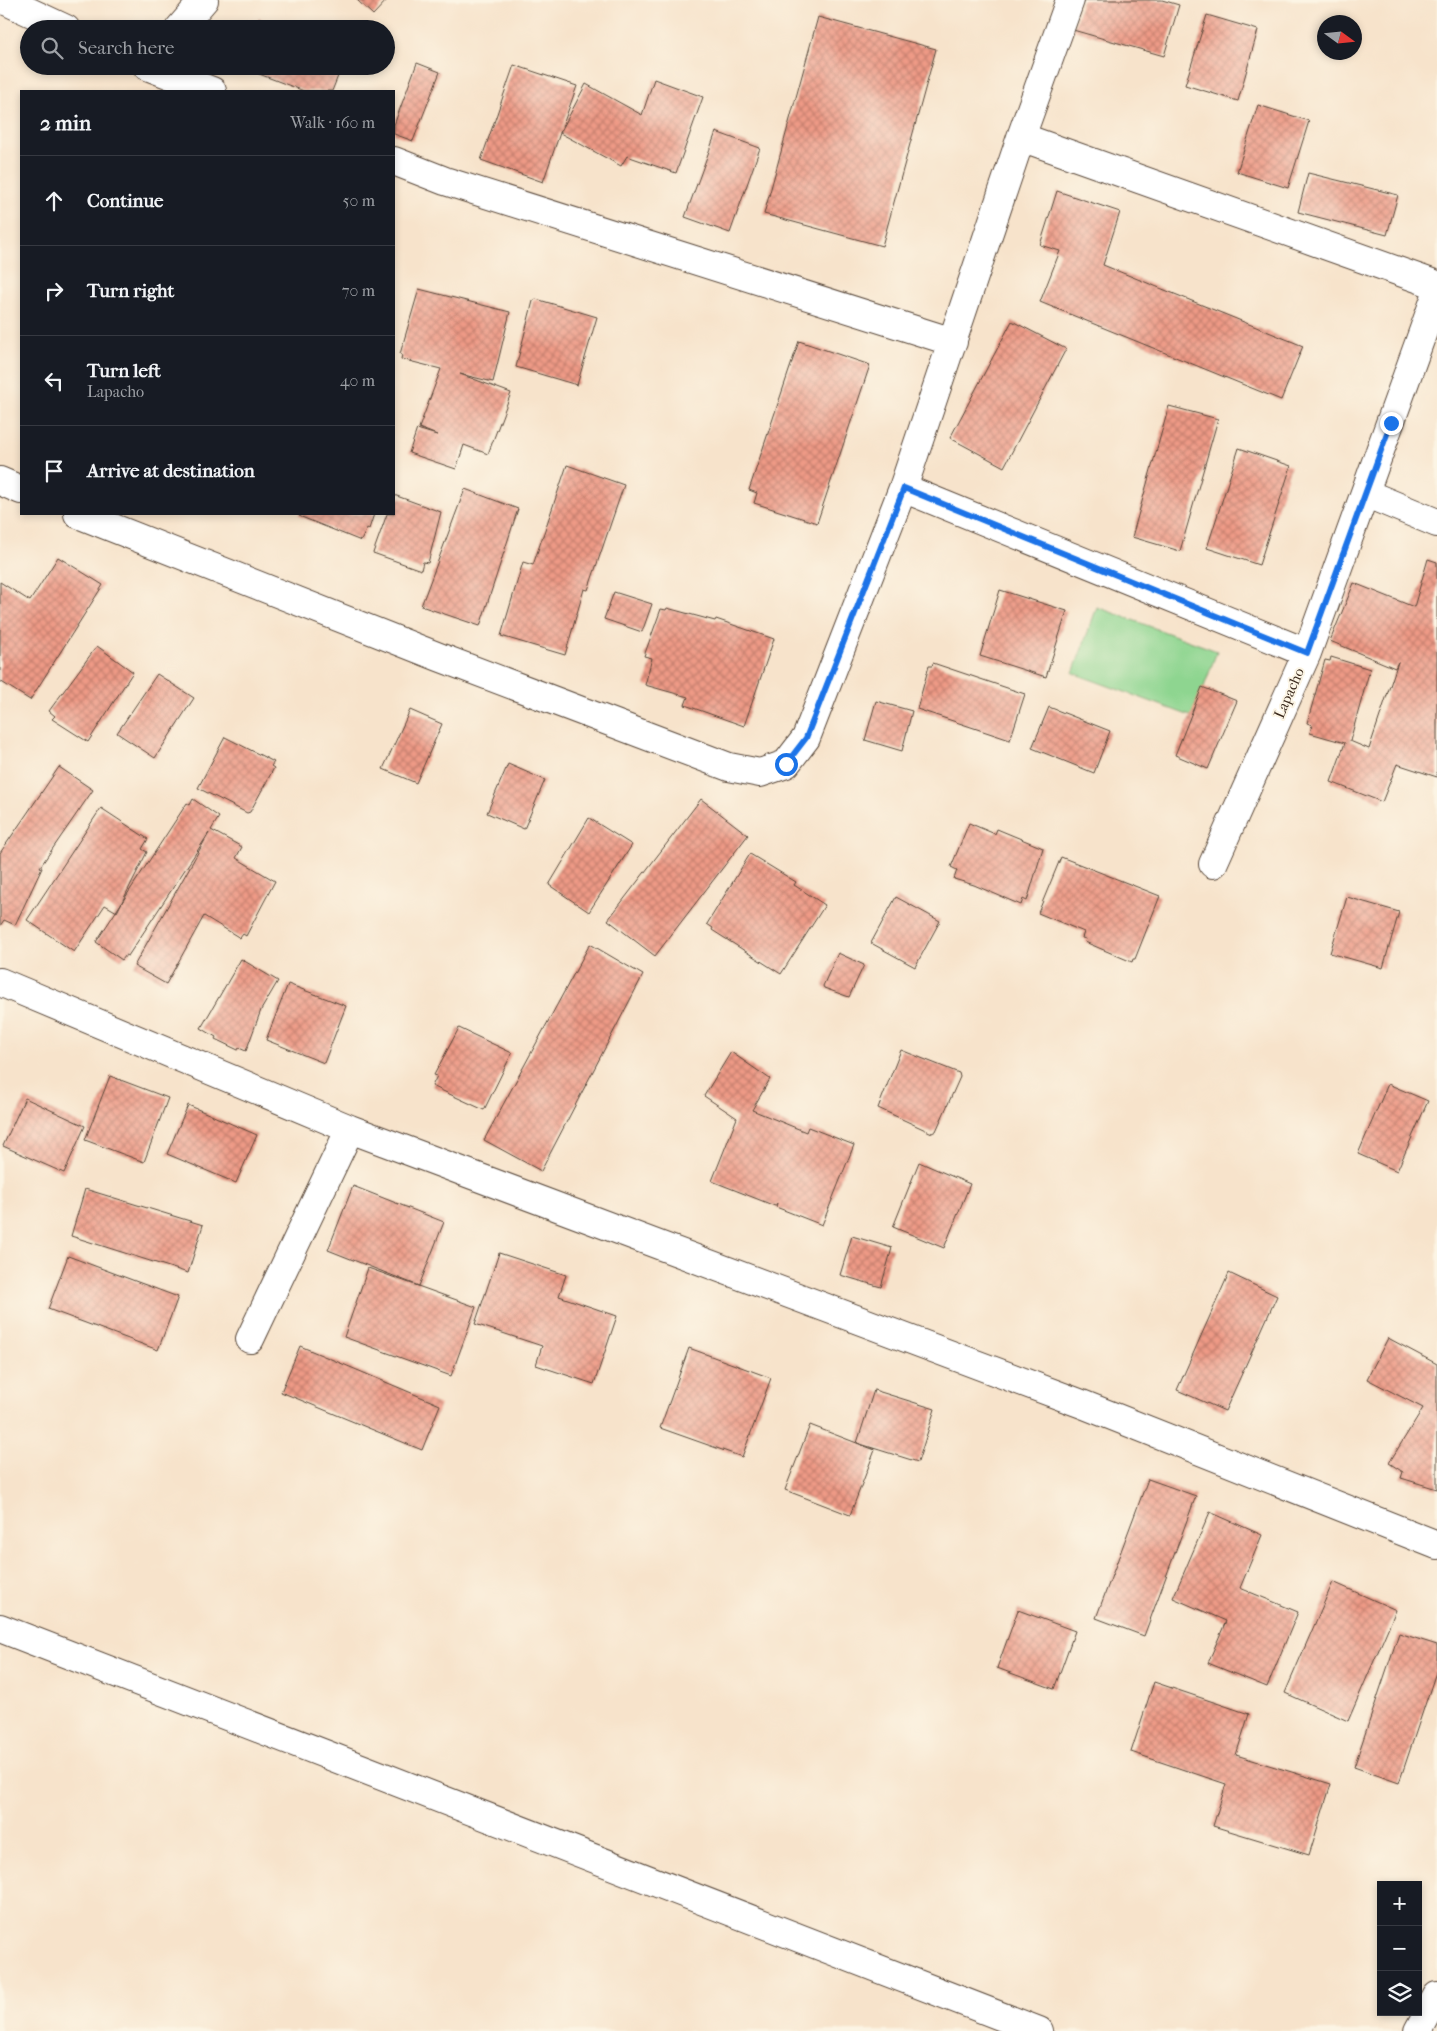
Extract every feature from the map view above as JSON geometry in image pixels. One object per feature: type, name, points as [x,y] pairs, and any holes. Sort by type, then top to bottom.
[{"type":"street","points":[[4,0],[47,20]]},
{"type":"street","points":[[187,20],[204,0]]},
{"type":"street","points":[[81,515],[439,657],[729,767],[760,773],[786,764],[806,738],[904,488],[1021,137],[1070,0]]},
{"type":"street","points":[[170,75],[209,90]]},
{"type":"street","points":[[1021,137],[1437,285]]},
{"type":"street","points":[[395,161],[446,181],[953,342]]},
{"type":"street","name":"Lapacho","points":[[1213,864],[1307,653],[1437,293]]},
{"type":"street","points":[[0,481],[20,490]]},
{"type":"street","points":[[904,488],[1307,653]]},
{"type":"street","points":[[1365,493],[1437,523]]},
{"type":"street","points":[[0,982],[350,1129],[1082,1404],[1437,1545]]},
{"type":"street","points":[[250,1339],[350,1129]]},
{"type":"street","points":[[0,1628],[1039,2031]]},
{"type":"street","points":[[1418,2031],[1437,1996]]},
{"type":"green space","points":[[1097,607],[1217,651],[1193,717],[1073,673]]},
{"type":"building","points":[[357,0],[387,0],[373,15]]},
{"type":"building","points":[[1082,0],[1162,0],[1179,5],[1164,56],[1073,30]]},
{"type":"building","points":[[1207,15],[1258,30],[1238,101],[1185,85]]},
{"type":"building","points":[[818,17],[936,49],[882,246],[764,214]]},
{"type":"building","points":[[417,63],[440,72],[413,141],[395,134],[395,122]]},
{"type":"building","points":[[514,65],[577,86],[543,182],[481,160]]},
{"type":"building","points":[[262,75],[338,75],[332,90],[301,90]]},
{"type":"building","points":[[654,79],[703,97],[676,173],[627,156],[621,166],[560,133],[586,84],[642,115]]},
{"type":"building","points":[[1258,105],[1309,121],[1288,188],[1237,172]]},
{"type":"building","points":[[716,132],[760,148],[730,233],[685,217]]},
{"type":"building","points":[[1308,173],[1398,195],[1387,235],[1298,212]]},
{"type":"building","points":[[1057,191],[1120,212],[1103,265],[1303,346],[1281,400],[1040,302],[1060,251],[1040,245]]},
{"type":"building","points":[[419,289],[510,312],[493,382],[460,374],[511,393],[488,454],[464,445],[456,469],[409,453],[417,429],[437,435],[419,428],[441,369],[401,359],[402,355],[400,354]]},
{"type":"building","points":[[536,299],[597,317],[577,385],[516,367],[533,301]]},
{"type":"building","points":[[1012,321],[1066,349],[1004,467],[950,438]]},
{"type":"building","points":[[799,341],[870,365],[817,523],[754,503],[757,493],[749,490]]},
{"type":"building","points":[[1169,406],[1218,419],[1180,551],[1132,537]]},
{"type":"building","points":[[1239,448],[1291,466],[1259,565],[1207,548]]},
{"type":"building","points":[[567,465],[624,485],[588,590],[584,589],[565,655],[501,636],[523,562],[533,565]]},
{"type":"building","points":[[465,489],[518,509],[480,626],[421,606]]},
{"type":"building","points":[[395,495],[441,512],[428,563],[423,562],[421,570],[373,553],[387,515],[395,515]]},
{"type":"building","points":[[374,515],[369,529],[367,528],[361,541],[299,516]]},
{"type":"building","points":[[58,557],[103,585],[30,700],[0,681],[0,582],[30,601]]},
{"type":"building","points":[[1428,559],[1437,562],[1437,777],[1397,764],[1382,802],[1331,782],[1345,743],[1310,733],[1312,725],[1307,723],[1325,660],[1330,661],[1331,657],[1370,669],[1350,741],[1369,749],[1398,662],[1395,668],[1330,641],[1354,583],[1414,607]]},
{"type":"building","points":[[1000,590],[1067,611],[1046,677],[980,656]]},
{"type":"building","points":[[614,592],[652,604],[642,632],[604,619]]},
{"type":"building","points":[[667,608],[715,621],[716,619],[774,639],[744,726],[685,705],[688,697],[645,685],[652,658],[644,656],[661,609],[666,610]]},
{"type":"building","points":[[97,646],[133,672],[88,742],[52,719],[55,716],[49,711]]},
{"type":"building","points":[[933,663],[1025,694],[1010,740],[917,709],[929,666],[932,666]]},
{"type":"building","points":[[157,674],[194,698],[155,758],[117,733]]},
{"type":"building","points":[[1202,687],[1237,701],[1208,769],[1175,755]]},
{"type":"building","points":[[876,701],[912,711],[902,751],[865,740]]},
{"type":"building","points":[[1049,707],[1110,731],[1094,773],[1032,748]]},
{"type":"building","points":[[410,710],[442,724],[416,783],[383,769]]},
{"type":"building","points":[[225,737],[274,762],[271,766],[274,768],[250,812],[247,813],[198,788]]},
{"type":"building","points":[[508,764],[545,780],[524,829],[487,813]]},
{"type":"building","points":[[59,767],[93,790],[40,867],[42,868],[15,925],[4,920],[0,926],[0,853]]},
{"type":"building","points":[[193,799],[219,817],[211,830],[242,847],[236,858],[275,881],[246,936],[243,934],[240,938],[204,916],[166,984],[134,966],[209,833],[128,956],[126,955],[122,960],[96,942],[187,803],[190,805]]},
{"type":"building","points":[[701,799],[748,835],[655,956],[608,920]]},
{"type":"building","points":[[101,808],[148,839],[142,849],[147,852],[117,912],[105,905],[74,952],[27,920]]},
{"type":"building","points":[[589,818],[632,845],[589,912],[549,885]]},
{"type":"building","points":[[969,823],[995,834],[997,829],[1043,848],[1027,901],[1023,899],[1021,905],[974,885],[954,879],[957,870],[951,867]]},
{"type":"building","points":[[750,854],[796,882],[794,885],[825,905],[781,974],[712,930],[713,928],[707,924]]},
{"type":"building","points":[[1061,857],[1160,896],[1135,959],[1132,962],[1085,942],[1086,939],[1082,938],[1084,932],[1038,913]]},
{"type":"building","points":[[896,897],[940,921],[915,967],[871,943]]},
{"type":"building","points":[[1347,897],[1399,912],[1383,968],[1330,953]]},
{"type":"building","points":[[590,944],[643,975],[541,1171],[484,1140]]},
{"type":"building","points":[[838,953],[864,965],[849,997],[823,986]]},
{"type":"building","points":[[241,959],[278,981],[261,1010],[246,1051],[239,1048],[238,1050],[215,1039],[216,1037],[201,1028]]},
{"type":"building","points":[[288,984],[346,1006],[324,1063],[266,1040]]},
{"type":"building","points":[[459,1028],[512,1053],[484,1110],[432,1086],[437,1076],[434,1075]]},
{"type":"building","points":[[901,1050],[959,1073],[960,1077],[936,1131],[932,1133],[878,1108]]},
{"type":"building","points":[[731,1052],[770,1079],[752,1110],[806,1132],[808,1127],[854,1145],[822,1225],[776,1207],[777,1203],[775,1206],[712,1181],[737,1118],[704,1096]]},
{"type":"building","points":[[110,1076],[168,1098],[144,1162],[85,1140]]},
{"type":"building","points":[[1388,1084],[1428,1101],[1397,1171],[1358,1154]]},
{"type":"building","points":[[25,1098],[85,1126],[64,1173],[3,1146]]},
{"type":"building","points":[[188,1105],[257,1135],[236,1183],[167,1154]]},
{"type":"building","points":[[919,1162],[970,1184],[944,1248],[893,1227]]},
{"type":"building","points":[[353,1186],[444,1222],[419,1286],[328,1250]]},
{"type":"building","points":[[85,1189],[203,1225],[188,1273],[71,1236]]},
{"type":"building","points":[[852,1236],[892,1248],[881,1287],[840,1275]]},
{"type":"building","points":[[499,1253],[566,1275],[559,1296],[617,1316],[594,1384],[536,1365],[542,1346],[475,1324]]},
{"type":"building","points":[[68,1256],[178,1297],[158,1350],[48,1309]]},
{"type":"building","points":[[368,1268],[476,1307],[451,1376],[344,1337]]},
{"type":"building","points":[[1229,1273],[1277,1296],[1225,1411],[1177,1390]]},
{"type":"building","points":[[1388,1338],[1437,1364],[1437,1489],[1401,1478],[1403,1472],[1389,1463],[1423,1408],[1367,1379]]},
{"type":"building","points":[[300,1346],[440,1405],[422,1450],[281,1392]]},
{"type":"building","points":[[689,1348],[771,1378],[742,1457],[660,1428]]},
{"type":"building","points":[[874,1390],[935,1409],[918,1462],[857,1443]]},
{"type":"building","points":[[810,1425],[875,1450],[850,1515],[785,1490]]},
{"type":"building","points":[[1148,1479],[1196,1496],[1144,1636],[1096,1618]]},
{"type":"building","points":[[1210,1512],[1262,1535],[1240,1588],[1298,1612],[1267,1687],[1208,1663],[1226,1621],[1173,1598]]},
{"type":"building","points":[[1333,1582],[1396,1610],[1348,1721],[1285,1693]]},
{"type":"building","points":[[1018,1610],[1075,1631],[1054,1689],[997,1668]]},
{"type":"building","points":[[1399,1633],[1437,1645],[1437,1669],[1399,1783],[1354,1767]]},
{"type":"building","points":[[1154,1682],[1249,1714],[1236,1755],[1331,1784],[1309,1855],[1213,1826],[1226,1784],[1131,1752]]},
{"type":"route","points":[[786,764],[806,738],[904,488],[1307,653],[1391,423]]}]
